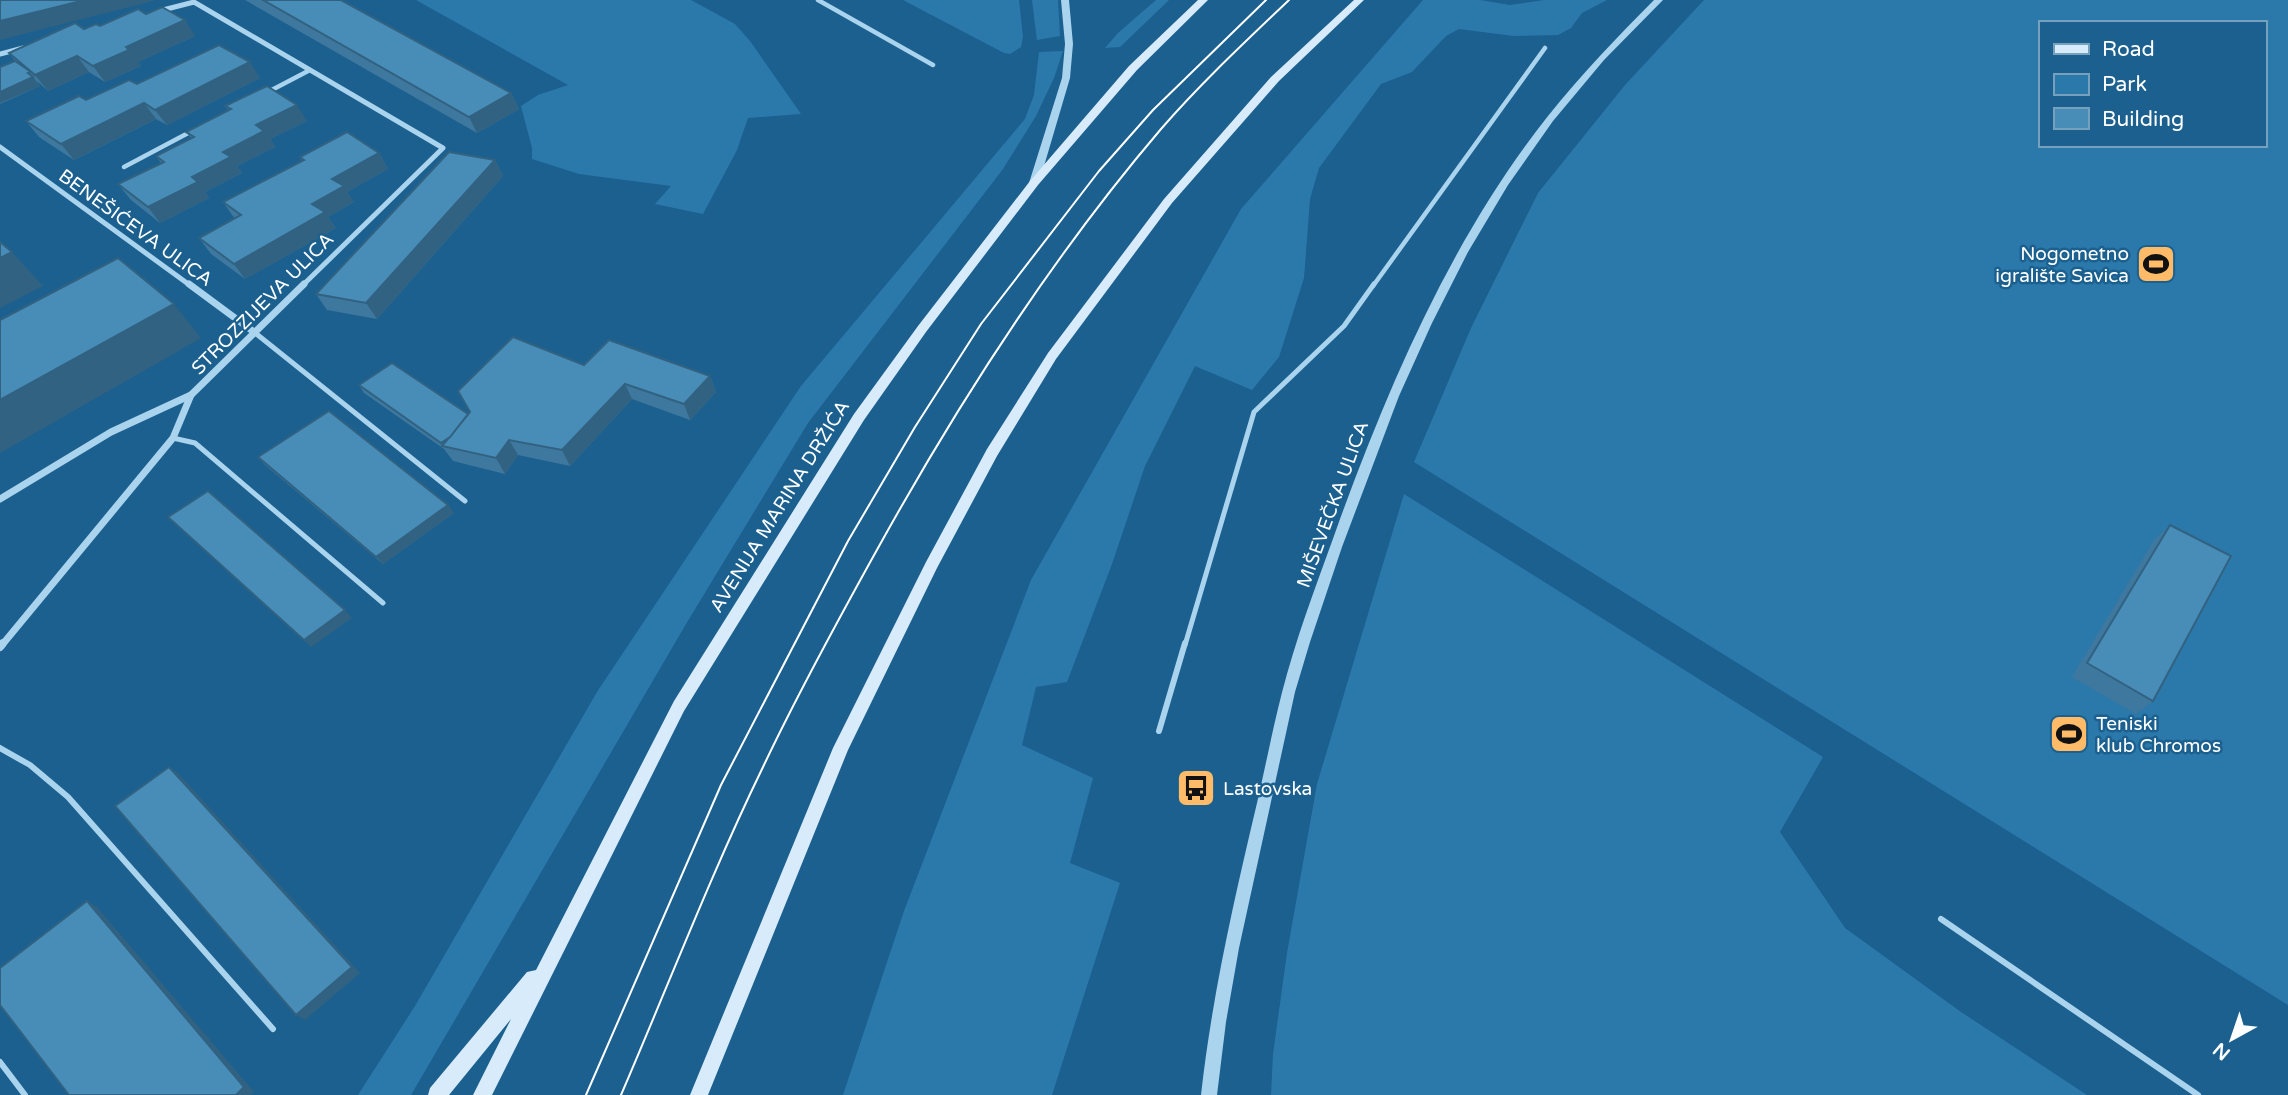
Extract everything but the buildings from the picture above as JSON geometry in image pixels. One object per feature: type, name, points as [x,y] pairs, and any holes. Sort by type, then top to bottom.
[{"type":"main road","name":"AVENIJA MARINA DRŽIĆA","points":[[482,1095],[679,706],[859,417],[1034,183],[1133,68],[1203,0]]},
{"type":"main road","points":[[699,1095],[841,748],[931,566],[992,453],[1052,356],[1168,201],[1275,79],[1359,0]]},
{"type":"main road","points":[[437,1095],[550,958]]},
{"type":"street","points":[[1034,183],[1066,78],[1069,44],[1065,0]]},
{"type":"street","name":"MIŠEVEČKA ULICA","points":[[1209,1095],[1212,1060],[1237,919],[1298,657],[1360,477],[1387,409],[1444,285],[1491,202],[1539,130],[1581,79],[1624,32],[1659,0]]},
{"type":"street","name":"STROZZIJEVA ULICA","points":[[0,647],[173,438],[191,395],[443,148],[194,2],[155,12]]},
{"type":"street","points":[[0,54],[26,47]]},
{"type":"street","name":"BENEŠIĆEVA ULICA","points":[[0,147],[254,332]]},
{"type":"street","points":[[0,499],[111,432],[191,395]]},
{"type":"lane","points":[[818,0],[933,65]]},
{"type":"lane","points":[[1159,731],[1254,412],[1343,326],[1545,48]]},
{"type":"lane","points":[[260,96],[310,70]]},
{"type":"lane","points":[[124,167],[198,128]]},
{"type":"lane","points":[[254,332],[465,501]]},
{"type":"lane","points":[[173,438],[195,443],[383,603]]},
{"type":"lane","points":[[0,748],[30,765],[68,797],[273,1030]]},
{"type":"lane","points":[[1941,919],[2198,1095]]},
{"type":"lane","points":[[0,1062],[24,1095]]},
{"type":"green space","points":[[416,0],[691,0],[735,24],[801,114],[748,118],[737,150],[703,214],[655,204],[671,186],[579,174],[532,159],[532,148],[521,106],[538,95],[568,85]]},
{"type":"green space","points":[[903,0],[1019,0],[1023,37],[1021,47],[1010,54],[1004,53]]},
{"type":"green space","points":[[1032,0],[1058,0],[1060,36],[1037,40]]},
{"type":"green space","points":[[1156,0],[1169,0],[1120,47],[1105,48],[1118,33]]},
{"type":"green space","points":[[1423,0],[1480,0],[1510,5],[1544,0],[1607,0],[1582,13],[1571,28],[1558,35],[1514,36],[1459,29],[1446,36],[1412,72],[1381,84],[1319,168],[1310,199],[1304,278],[1279,357],[1252,390],[1195,366],[1145,466],[1112,564],[1067,682],[1036,687],[1022,745],[1093,778],[1070,863],[1120,883],[1052,1095],[843,1095],[904,911],[1031,580],[1241,209]]},
{"type":"green space","name":"Teniski klub Chromos","points":[[1704,0],[2288,0],[2288,1005],[1414,462],[1471,328],[1538,193],[1625,85]]},
{"type":"green space","points":[[1063,51],[1036,116],[1003,169],[808,423],[686,624],[411,1095],[358,1095],[415,1006],[597,692],[801,386],[1025,119],[1034,95],[1039,52]]},
{"type":"green space","points":[[1404,494],[1823,757],[1780,832],[1845,928],[1961,1012],[2087,1095],[1271,1095],[1273,1054],[1287,953],[1317,784]]},
{"type":"tram line","points":[[586,1095],[721,785],[848,541],[915,427],[981,324],[1099,171],[1153,110],[1266,0]]},
{"type":"tram line","points":[[621,1095],[725,848],[776,739],[848,602],[941,438],[1009,331],[1121,178],[1192,95],[1289,0]]},
{"type":"place","name":"Nogometno igralište Savica","points":[[2156,264]]},
{"type":"place","name":"Teniski klub Chromos","points":[[2069,734]]},
{"type":"place","name":"Lastovska","points":[[1196,788]]}]
